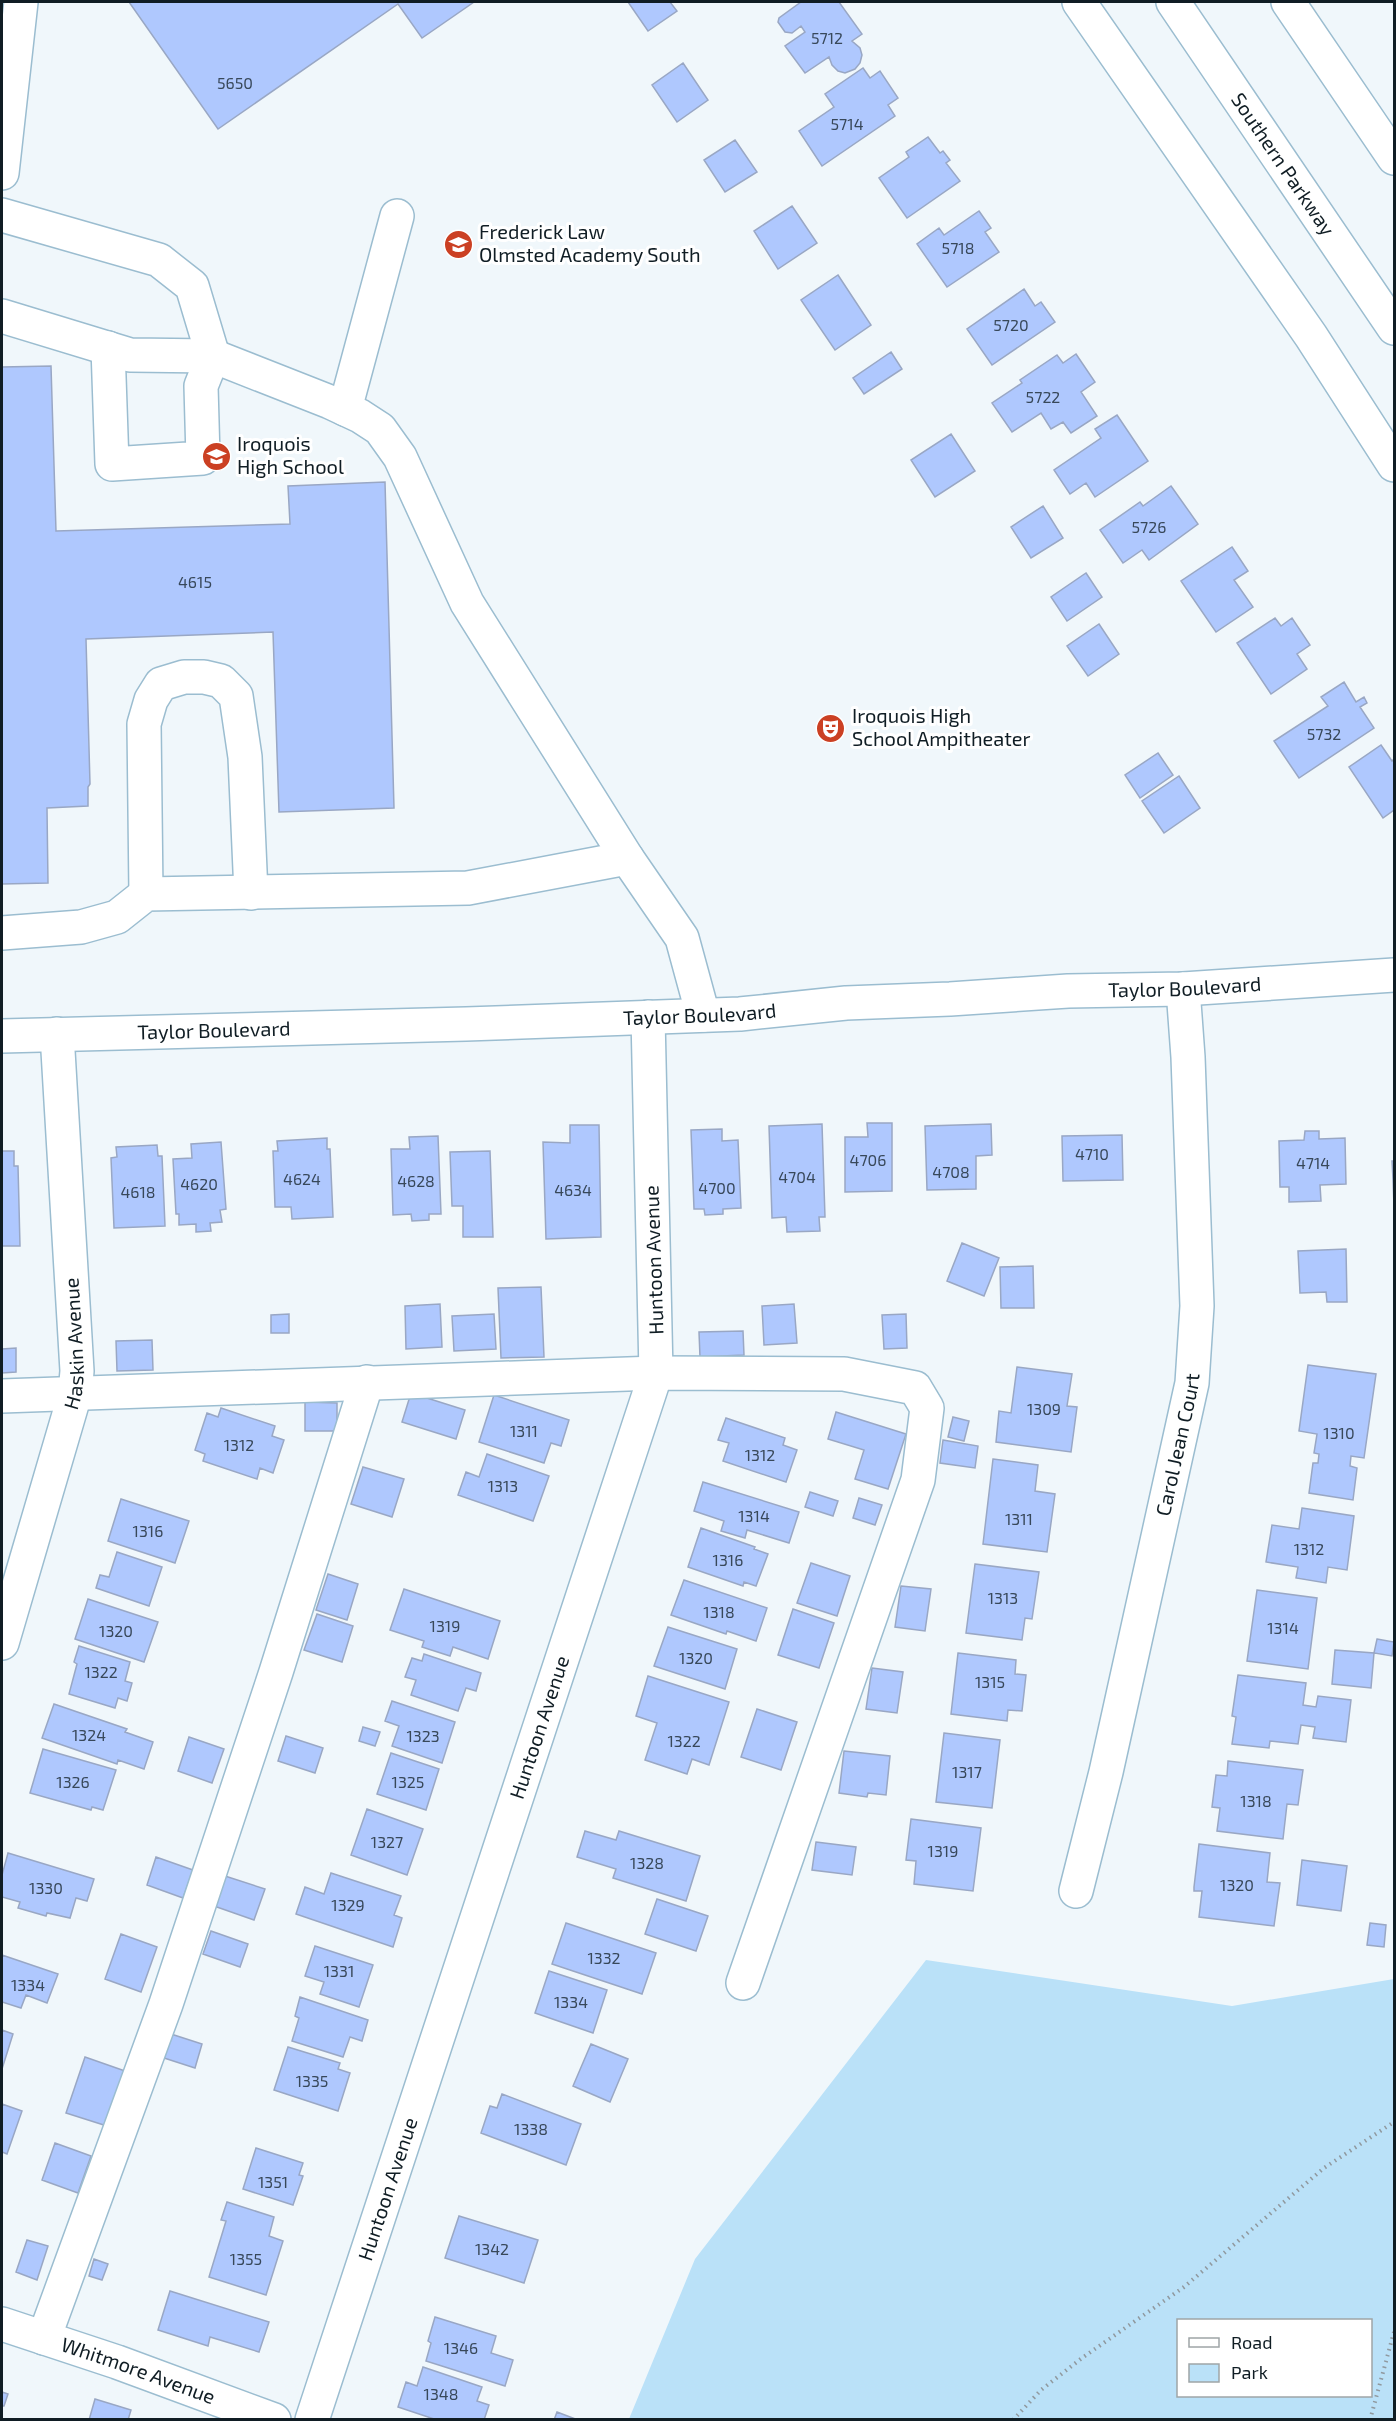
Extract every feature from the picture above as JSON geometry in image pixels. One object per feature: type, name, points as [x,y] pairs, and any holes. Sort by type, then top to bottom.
[{"type":"street","points":[[2,173],[21,2]]},
{"type":"street","points":[[1079,2],[1311,336],[1395,465]]},
{"type":"street","name":"Southern Parkway","points":[[1173,2],[1395,328]]},
{"type":"street","points":[[1288,2],[1395,158]]},
{"type":"street","points":[[2,215],[159,260],[192,286],[213,356],[201,386],[203,458],[112,464],[108,348]]},
{"type":"street","points":[[345,409],[397,216]]},
{"type":"street","points":[[2,316],[130,355],[213,356],[345,409],[381,429],[400,457],[467,603],[627,858],[682,938],[703,1015]]},
{"type":"street","points":[[146,894],[144,724],[151,700],[161,684],[183,678],[204,677],[221,681],[236,696],[245,757],[251,893]]},
{"type":"street","points":[[2,933],[81,927],[117,917],[146,894],[468,888],[627,858]]},
{"type":"street","name":"Taylor Boulevard","points":[[2,1036],[466,1024],[740,1014],[846,1003],[1068,991],[1183,989],[1395,975]]},
{"type":"street","name":"Carol Jean Court","points":[[1076,1891],[1106,1772],[1191,1383],[1197,1305],[1188,1057],[1183,989]]},
{"type":"street","name":"Huntoon Avenue","points":[[312,2420],[656,1373],[648,1017]]},
{"type":"street","name":"Haskin Avenue","points":[[2,1643],[75,1394],[77,1371],[57,1034]]},
{"type":"street","points":[[2,1396],[656,1373],[844,1374],[915,1388],[927,1408],[918,1480],[743,1983]]},
{"type":"street","points":[[44,2338],[166,2004],[276,1672],[367,1382]]},
{"type":"street","name":"Whitmore Avenue","points":[[2,2324],[117,2362],[274,2420]]},
{"type":"path","points":[[1013,2420],[1041,2390],[1082,2358],[1184,2287],[1324,2168],[1395,2122]]},
{"type":"path","points":[[1370,2420],[1395,2332]]},
{"type":"green space","points":[[926,1960],[1232,2006],[1394,1979],[1394,2419],[629,2419],[695,2259]]},
{"type":"building","points":[[129,2],[474,2],[422,38],[398,4],[218,129]]},
{"type":"building","points":[[628,2],[670,2],[677,11],[648,31]]},
{"type":"building","points":[[801,2],[839,2],[862,34],[852,41],[860,48],[862,55],[855,69],[845,73],[838,71],[832,65],[829,57],[805,73],[785,46],[805,32],[801,26],[792,33],[785,32],[778,22],[779,18]]},
{"type":"building","points":[[683,63],[708,100],[677,122],[652,85]]},
{"type":"building","points":[[863,68],[870,78],[880,71],[898,98],[888,105],[895,116],[822,166],[799,131],[834,107],[825,94]]},
{"type":"building","points":[[928,137],[940,153],[943,151],[950,160],[946,163],[960,181],[907,218],[879,178],[909,157],[906,152]]},
{"type":"building","points":[[735,140],[757,172],[725,192],[704,160]]},
{"type":"building","points":[[792,206],[817,243],[778,269],[754,231]]},
{"type":"building","points":[[979,211],[991,228],[985,232],[999,252],[947,287],[917,244],[939,228],[944,235]]},
{"type":"building","points":[[838,275],[871,325],[835,350],[801,300]]},
{"type":"building","points":[[1024,289],[1035,306],[1041,302],[1055,322],[992,365],[967,329]]},
{"type":"building","points":[[891,352],[902,369],[864,394],[853,378]]},
{"type":"building","points":[[1076,354],[1095,382],[1081,392],[1097,416],[1071,433],[1063,422],[1051,429],[1041,413],[1012,432],[992,403],[1022,383],[1020,380],[1057,355],[1063,363]]},
{"type":"building","name":"Iroquois High School","points":[[51,366],[56,531],[290,524],[288,486],[385,482],[394,808],[279,812],[273,632],[86,639],[90,784],[88,806],[47,808],[48,883],[2,884],[2,367]]},
{"type":"building","points":[[1117,415],[1148,461],[1095,497],[1086,483],[1070,494],[1054,470],[1101,438],[1095,429]]},
{"type":"building","points":[[951,434],[975,471],[935,497],[911,460]]},
{"type":"building","points":[[1171,486],[1198,524],[1149,560],[1142,550],[1123,563],[1100,530],[1140,502],[1143,506]]},
{"type":"building","points":[[1043,506],[1063,538],[1031,558],[1011,527]]},
{"type":"building","points":[[1232,547],[1248,571],[1234,580],[1253,607],[1216,632],[1181,581]]},
{"type":"building","points":[[1086,573],[1102,597],[1067,621],[1051,597]]},
{"type":"building","points":[[1275,618],[1281,626],[1292,618],[1310,645],[1297,654],[1307,669],[1271,694],[1237,643]]},
{"type":"building","points":[[1099,624],[1119,654],[1088,676],[1067,646]]},
{"type":"building","points":[[1344,682],[1356,702],[1364,697],[1367,703],[1360,707],[1374,728],[1299,778],[1274,741],[1328,706],[1321,697]]},
{"type":"building","points":[[1381,745],[1392,761],[1394,759],[1394,810],[1383,818],[1349,767]]},
{"type":"building","points":[[1158,753],[1173,775],[1140,798],[1125,775]]},
{"type":"building","points":[[1179,776],[1200,808],[1164,833],[1142,801]]},
{"type":"building","points":[[867,1123],[892,1123],[892,1191],[845,1192],[845,1137],[868,1137]]},
{"type":"building","points":[[822,1124],[825,1217],[819,1217],[820,1231],[787,1232],[786,1217],[772,1218],[769,1126]]},
{"type":"building","points":[[991,1124],[992,1155],[976,1156],[976,1189],[927,1190],[925,1126]]},
{"type":"building","points":[[570,1125],[599,1125],[601,1237],[546,1239],[543,1142],[570,1143]]},
{"type":"building","points":[[722,1129],[722,1141],[738,1140],[741,1208],[723,1209],[723,1214],[705,1215],[704,1209],[694,1209],[691,1130]]},
{"type":"building","points":[[1305,1131],[1319,1131],[1319,1139],[1345,1138],[1346,1184],[1320,1185],[1321,1201],[1289,1202],[1289,1187],[1280,1187],[1279,1141],[1304,1140]]},
{"type":"building","points":[[1122,1135],[1123,1180],[1063,1181],[1062,1136]]},
{"type":"building","points":[[438,1136],[441,1214],[429,1214],[429,1220],[412,1221],[411,1214],[393,1215],[391,1149],[410,1149],[409,1137]]},
{"type":"building","points":[[327,1138],[327,1149],[330,1149],[333,1217],[292,1219],[291,1207],[275,1207],[273,1151],[278,1151],[277,1141]]},
{"type":"building","points":[[221,1142],[226,1209],[220,1210],[222,1222],[210,1223],[211,1231],[196,1232],[196,1224],[179,1225],[179,1214],[176,1214],[173,1159],[192,1158],[191,1144]]},
{"type":"building","points":[[157,1145],[158,1156],[162,1156],[165,1226],[114,1228],[111,1158],[117,1157],[116,1147]]},
{"type":"building","points":[[2,1151],[14,1151],[14,1166],[18,1166],[20,1246],[2,1246]]},
{"type":"building","points":[[490,1151],[493,1237],[463,1237],[463,1206],[452,1206],[450,1152]]},
{"type":"building","points":[[1392,1161],[1394,1161],[1394,1206],[1393,1179]]},
{"type":"building","points":[[962,1243],[999,1258],[984,1296],[947,1281]]},
{"type":"building","points":[[1346,1249],[1347,1302],[1327,1302],[1326,1292],[1300,1293],[1298,1251]]},
{"type":"building","points":[[1033,1266],[1034,1308],[1001,1308],[1000,1267]]},
{"type":"building","points":[[541,1287],[544,1357],[501,1358],[498,1288]]},
{"type":"building","points":[[440,1304],[442,1347],[406,1349],[405,1306]]},
{"type":"building","points":[[794,1304],[797,1343],[764,1345],[762,1306]]},
{"type":"building","points":[[289,1314],[289,1333],[271,1333],[271,1315]]},
{"type":"building","points":[[494,1314],[496,1349],[454,1351],[452,1316]]},
{"type":"building","points":[[906,1314],[907,1348],[884,1349],[882,1315]]},
{"type":"building","points":[[743,1331],[744,1355],[700,1357],[699,1332]]},
{"type":"building","points":[[152,1340],[153,1370],[117,1371],[116,1341]]},
{"type":"building","points":[[16,1348],[16,1372],[2,1373],[2,1349]]},
{"type":"building","points":[[1308,1365],[1376,1374],[1364,1458],[1351,1456],[1350,1466],[1357,1468],[1353,1500],[1309,1493],[1313,1463],[1318,1463],[1319,1454],[1314,1453],[1317,1434],[1299,1431]]},
{"type":"building","points":[[1017,1367],[1072,1374],[1067,1406],[1077,1407],[1071,1452],[996,1442],[999,1411],[1011,1413]]},
{"type":"building","points":[[411,1393],[465,1410],[456,1439],[402,1422]]},
{"type":"building","points":[[494,1395],[569,1420],[561,1446],[551,1443],[544,1463],[479,1442]]},
{"type":"building","points":[[305,1402],[337,1403],[337,1431],[305,1431]]},
{"type":"building","points":[[221,1408],[275,1426],[272,1436],[284,1440],[273,1473],[260,1468],[257,1479],[203,1461],[205,1454],[195,1450],[207,1413],[218,1417]]},
{"type":"building","points":[[836,1412],[906,1434],[888,1489],[855,1479],[864,1450],[828,1439]]},
{"type":"building","points":[[953,1417],[969,1421],[964,1441],[948,1437]]},
{"type":"building","points":[[726,1418],[785,1438],[783,1445],[797,1450],[786,1482],[723,1461],[729,1443],[718,1440]]},
{"type":"building","points":[[943,1440],[978,1446],[975,1468],[940,1463]]},
{"type":"building","points":[[487,1454],[549,1476],[533,1521],[458,1495],[466,1472],[479,1477]]},
{"type":"building","points":[[993,1459],[1038,1465],[1035,1491],[1055,1494],[1047,1552],[983,1544]]},
{"type":"building","points":[[363,1467],[404,1479],[392,1517],[351,1504]]},
{"type":"building","points":[[703,1482],[799,1512],[789,1543],[747,1530],[745,1538],[721,1531],[724,1521],[694,1511]]},
{"type":"building","points":[[810,1492],[838,1501],[833,1516],[805,1507]]},
{"type":"building","points":[[859,1498],[882,1505],[875,1525],[853,1518]]},
{"type":"building","points":[[121,1499],[189,1521],[175,1563],[108,1541]]},
{"type":"building","points":[[1302,1508],[1354,1516],[1347,1570],[1328,1567],[1326,1583],[1296,1578],[1298,1567],[1266,1562],[1272,1525],[1299,1529]]},
{"type":"building","points":[[701,1528],[755,1547],[754,1549],[768,1554],[756,1586],[744,1582],[743,1586],[688,1567]]},
{"type":"building","points":[[117,1552],[162,1567],[149,1606],[96,1588],[100,1575],[109,1577]]},
{"type":"building","points":[[811,1563],[850,1576],[837,1616],[797,1603]]},
{"type":"building","points":[[975,1564],[1039,1572],[1032,1619],[1025,1618],[1022,1640],[966,1633]]},
{"type":"building","points":[[328,1574],[358,1584],[347,1620],[316,1610]]},
{"type":"building","points":[[684,1580],[767,1608],[756,1641],[727,1631],[726,1634],[671,1615]]},
{"type":"building","points":[[901,1586],[931,1589],[925,1631],[895,1627]]},
{"type":"building","points":[[404,1589],[500,1621],[488,1659],[453,1647],[450,1656],[422,1647],[424,1641],[390,1630]]},
{"type":"building","points":[[1257,1590],[1317,1598],[1308,1669],[1247,1661]]},
{"type":"building","points":[[88,1599],[158,1622],[144,1662],[75,1639]]},
{"type":"building","points":[[793,1609],[834,1623],[819,1668],[778,1655]]},
{"type":"building","points":[[317,1614],[353,1626],[342,1662],[304,1650]]},
{"type":"building","points":[[668,1627],[737,1649],[725,1689],[654,1666]]},
{"type":"building","points":[[1377,1639],[1394,1642],[1392,1656],[1374,1653]]},
{"type":"building","points":[[79,1646],[130,1662],[125,1681],[132,1683],[127,1701],[118,1698],[115,1708],[69,1694]]},
{"type":"building","points":[[1335,1650],[1374,1653],[1371,1688],[1332,1684]]},
{"type":"building","points":[[958,1653],[1016,1660],[1015,1674],[1026,1675],[1022,1711],[1008,1710],[1007,1721],[951,1714]]},
{"type":"building","points":[[424,1654],[481,1673],[476,1691],[466,1688],[458,1711],[411,1695],[416,1680],[405,1677],[412,1658],[422,1661]]},
{"type":"building","points":[[872,1668],[903,1672],[897,1713],[866,1709]]},
{"type":"building","points":[[1238,1675],[1306,1683],[1303,1705],[1316,1707],[1318,1696],[1351,1700],[1346,1742],[1313,1738],[1315,1727],[1301,1725],[1298,1744],[1270,1741],[1269,1748],[1232,1744],[1236,1717],[1232,1716]]},
{"type":"building","points":[[648,1676],[729,1702],[709,1765],[692,1759],[687,1774],[645,1760],[657,1723],[636,1716]]},
{"type":"building","points":[[392,1701],[455,1722],[442,1763],[392,1746],[399,1726],[385,1721]]},
{"type":"building","points":[[54,1704],[127,1729],[125,1732],[153,1742],[144,1769],[118,1760],[117,1764],[42,1738]]},
{"type":"building","points":[[757,1709],[797,1722],[781,1770],[741,1757]]},
{"type":"building","points":[[363,1727],[380,1732],[375,1746],[359,1741]]},
{"type":"building","points":[[944,1733],[1000,1740],[992,1808],[936,1802]]},
{"type":"building","points":[[286,1736],[323,1748],[315,1773],[278,1761]]},
{"type":"building","points":[[189,1737],[224,1749],[212,1783],[178,1771]]},
{"type":"building","points":[[43,1749],[116,1770],[103,1810],[92,1807],[91,1810],[30,1793]]},
{"type":"building","points":[[844,1751],[890,1756],[886,1795],[868,1793],[867,1797],[839,1793]]},
{"type":"building","points":[[391,1753],[439,1769],[426,1810],[377,1794]]},
{"type":"building","points":[[1228,1761],[1303,1770],[1298,1805],[1287,1804],[1283,1839],[1217,1831],[1220,1808],[1212,1807],[1216,1775],[1227,1776]]},
{"type":"building","points":[[367,1809],[423,1829],[407,1875],[351,1855]]},
{"type":"building","points":[[911,1819],[981,1828],[973,1891],[914,1884],[916,1861],[906,1860]]},
{"type":"building","points":[[585,1831],[616,1840],[619,1831],[700,1856],[686,1901],[613,1878],[616,1869],[577,1857]]},
{"type":"building","points":[[816,1842],[856,1847],[852,1875],[812,1870]]},
{"type":"building","points":[[1199,1844],[1270,1853],[1267,1882],[1280,1883],[1274,1926],[1199,1917],[1202,1891],[1194,1891],[1194,1887]]},
{"type":"building","points":[[8,1853],[94,1879],[87,1901],[76,1898],[70,1918],[47,1913],[46,1916],[18,1908],[20,1902],[2,1897],[2,1875]]},
{"type":"building","points":[[156,1857],[193,1870],[183,1898],[147,1885]]},
{"type":"building","points":[[1302,1860],[1347,1866],[1341,1911],[1297,1905]]},
{"type":"building","points":[[331,1873],[401,1896],[394,1915],[402,1918],[393,1947],[296,1914],[305,1887],[324,1894]]},
{"type":"building","points":[[225,1876],[265,1889],[254,1920],[214,1906]]},
{"type":"building","points":[[657,1899],[708,1916],[696,1951],[645,1934]]},
{"type":"building","points":[[566,1923],[656,1953],[642,1994],[552,1964]]},
{"type":"building","points":[[1370,1923],[1386,1925],[1384,1947],[1367,1945]]},
{"type":"building","points":[[211,1931],[248,1944],[240,1967],[203,1954]]},
{"type":"building","points":[[121,1934],[157,1947],[141,1992],[105,1979]]},
{"type":"building","points":[[315,1946],[373,1965],[359,2007],[320,1994],[324,1982],[305,1976]]},
{"type":"building","points":[[2,1955],[58,1974],[47,2003],[26,1995],[21,2008],[2,2002]]},
{"type":"building","points":[[549,1971],[607,1990],[593,2033],[535,2013]]},
{"type":"building","points":[[300,1997],[368,2020],[362,2041],[350,2037],[343,2057],[292,2041],[299,2018],[295,2016]]},
{"type":"building","points":[[2,2030],[13,2034],[2,2069]]},
{"type":"building","points":[[171,2034],[202,2044],[195,2068],[164,2058]]},
{"type":"building","points":[[591,2044],[628,2059],[610,2102],[573,2086]]},
{"type":"building","points":[[288,2047],[340,2063],[338,2069],[350,2073],[338,2111],[274,2090]]},
{"type":"building","points":[[85,2057],[125,2071],[107,2126],[66,2113]]},
{"type":"building","points":[[502,2094],[581,2124],[566,2165],[481,2133],[490,2106],[497,2108]]},
{"type":"building","points":[[2,2104],[22,2111],[7,2154],[2,2152]]},
{"type":"building","points":[[55,2143],[91,2156],[78,2193],[42,2180]]},
{"type":"building","points":[[256,2148],[303,2163],[299,2175],[303,2176],[293,2205],[243,2189]]},
{"type":"building","points":[[227,2202],[274,2217],[269,2236],[283,2241],[266,2295],[209,2277],[226,2221],[221,2220]]},
{"type":"building","points":[[459,2216],[538,2240],[524,2283],[445,2258]]},
{"type":"building","points":[[27,2240],[48,2246],[37,2280],[16,2272]]},
{"type":"building","points":[[94,2259],[108,2264],[102,2280],[89,2276]]},
{"type":"building","points":[[170,2291],[269,2322],[259,2352],[210,2337],[208,2346],[158,2330]]},
{"type":"building","points":[[435,2317],[496,2336],[491,2353],[513,2360],[505,2386],[426,2361],[431,2343],[428,2341]]},
{"type":"building","points":[[423,2367],[482,2387],[477,2401],[489,2405],[484,2420],[437,2420],[398,2407],[406,2382],[417,2386]]},
{"type":"building","points":[[2,2392],[8,2394],[4,2406],[2,2406]]},
{"type":"building","points":[[95,2399],[131,2410],[128,2420],[89,2420]]},
{"type":"building","points":[[557,2412],[578,2420],[554,2420]]},
{"type":"place","name":"Frederick Law Olmsted Academy South","points":[[458,244]]},
{"type":"place","name":"Iroquois High School","points":[[216,456]]},
{"type":"place","name":"Iroquois High School Ampitheater","points":[[831,728]]}]
